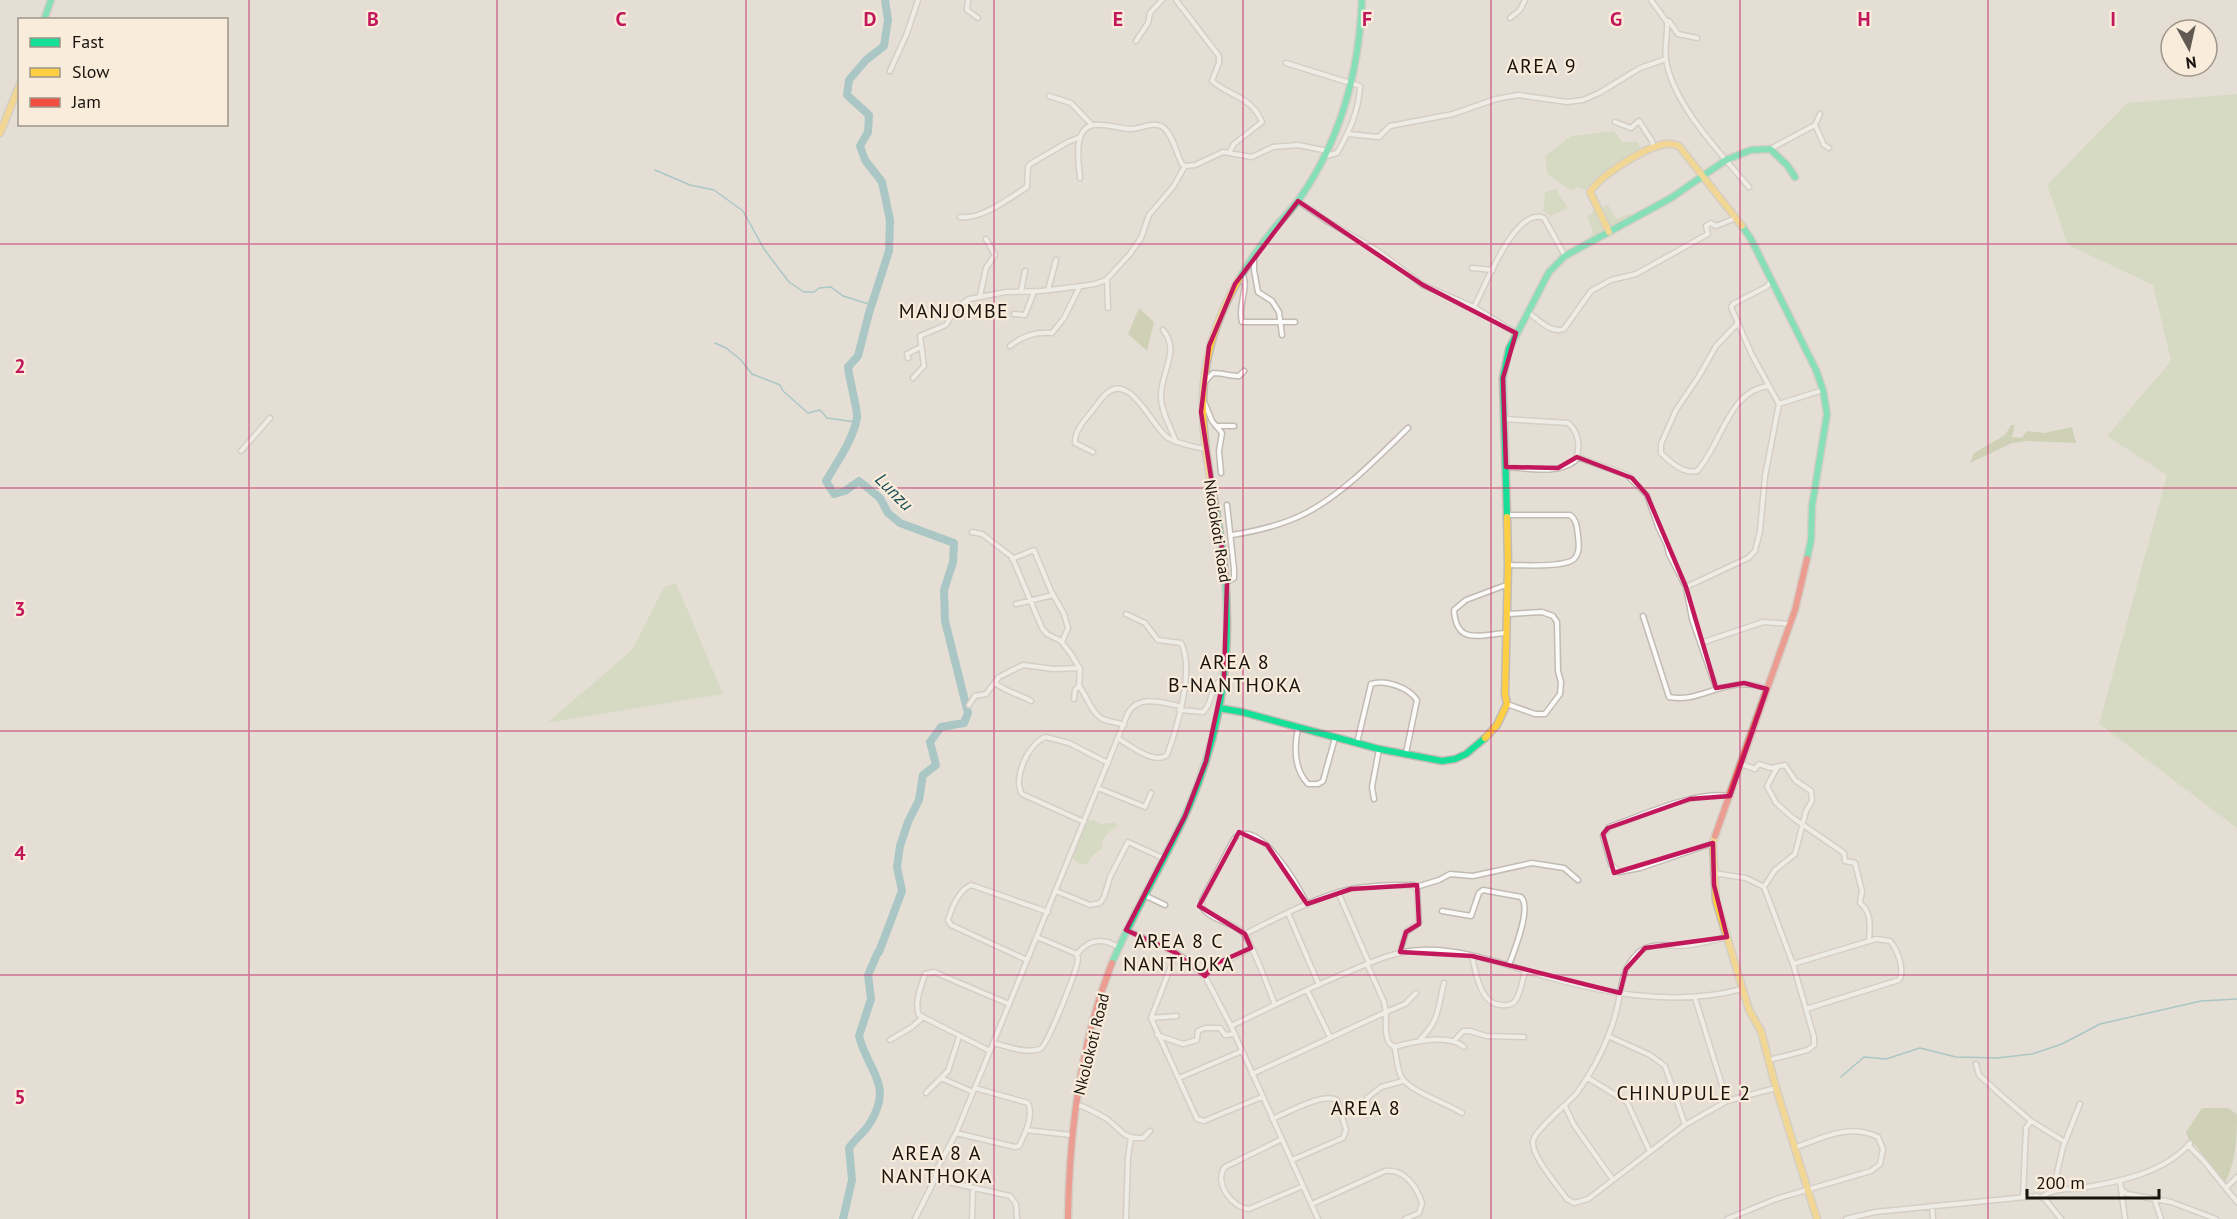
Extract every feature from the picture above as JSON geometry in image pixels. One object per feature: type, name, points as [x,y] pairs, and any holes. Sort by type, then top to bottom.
[{"type":"main road","points":[[45,18],[51,0]]},
{"type":"main road","name":"Nkolokoti Road","points":[[1068,1219],[1071,1135],[1090,1035],[1118,947],[1185,816],[1206,761],[1224,677],[1228,623],[1227,582],[1204,449],[1202,395],[1204,368],[1214,328],[1242,273],[1298,201],[1326,153],[1344,111],[1352,82],[1360,38],[1362,0]]},
{"type":"main road","points":[[0,133],[18,89]]},
{"type":"main road","points":[[1609,232],[1590,190],[1601,179],[1654,148],[1664,144],[1677,144],[1687,153],[1751,239],[1816,370],[1823,390],[1827,421],[1812,506],[1811,540],[1791,624],[1713,843],[1716,901],[1742,989],[1761,1031],[1776,1088],[1817,1219]]},
{"type":"main road","points":[[1219,708],[1242,712],[1357,744],[1442,761],[1466,754],[1489,735],[1497,725],[1507,704],[1505,633],[1508,565],[1503,418],[1505,363],[1527,312],[1549,272],[1565,256],[1671,198],[1726,160],[1751,150],[1770,149],[1787,165],[1795,177]]},
{"type":"street","points":[[890,71],[907,33],[918,0]]},
{"type":"street","points":[[968,0],[967,10],[978,18]]},
{"type":"street","points":[[1136,41],[1148,23],[1150,13],[1162,0]]},
{"type":"street","points":[[1176,0],[1219,56],[1219,63],[1212,81],[1246,100],[1258,112],[1262,122],[1245,138],[1234,144],[1229,153]]},
{"type":"street","points":[[1510,18],[1520,10],[1525,0]]},
{"type":"street","points":[[1651,0],[1678,34],[1697,38]]},
{"type":"street","points":[[1666,18],[1668,24],[1665,59],[1677,94],[1749,187]]},
{"type":"street","points":[[1348,134],[1379,137],[1390,126],[1465,111],[1497,99],[1518,95],[1567,102],[1583,100],[1640,68],[1665,59]]},
{"type":"street","points":[[1185,166],[1195,165],[1223,152],[1252,157],[1273,147],[1298,145],[1326,153],[1337,153],[1354,118],[1361,88],[1352,82],[1286,63]]},
{"type":"street","points":[[1049,96],[1071,103],[1092,125]]},
{"type":"street","points":[[1770,149],[1815,125],[1820,114]]},
{"type":"street","points":[[1615,122],[1631,128],[1639,122],[1654,148]]},
{"type":"street","points":[[1080,178],[1078,161],[1081,137],[1092,125],[1130,129],[1155,125],[1163,127],[1185,166]]},
{"type":"street","points":[[1815,125],[1824,145],[1829,148]]},
{"type":"street","points":[[960,217],[979,216],[1015,195],[1028,184],[1030,164],[1081,137]]},
{"type":"street","points":[[913,378],[924,366],[920,336],[946,325],[956,308],[969,299],[1095,284],[1107,279],[1130,254],[1141,238],[1149,215],[1173,187],[1185,166]]},
{"type":"street","points":[[1298,201],[1378,251],[1423,285],[1474,307],[1516,333]]},
{"type":"street","points":[[1474,307],[1513,232],[1522,223],[1539,216],[1544,218],[1565,256]]},
{"type":"street","points":[[1527,312],[1552,329],[1560,331],[1564,329],[1591,291],[1611,280],[1636,274],[1671,257],[1708,234],[1706,226],[1711,222],[1716,226],[1736,218]]},
{"type":"street","points":[[980,296],[986,268],[995,255],[986,239]]},
{"type":"street","points":[[1254,255],[1258,292],[1272,301],[1280,312],[1282,334]]},
{"type":"street","points":[[1048,290],[1056,260]]},
{"type":"street","points":[[1472,268],[1493,270]]},
{"type":"street","points":[[1021,291],[1025,271]]},
{"type":"street","points":[[1242,273],[1245,278],[1239,311],[1242,322],[1295,322]]},
{"type":"street","points":[[1107,279],[1108,308]]},
{"type":"street","points":[[1686,587],[1748,558],[1755,551],[1761,531],[1765,476],[1779,404],[1732,311],[1733,304],[1766,287],[1772,281]]},
{"type":"street","points":[[1010,346],[1018,339],[1038,332],[1052,333],[1064,318],[1080,286]]},
{"type":"street","points":[[1014,314],[1025,315],[1034,292]]},
{"type":"street","points":[[1738,323],[1716,346],[1676,410],[1661,444],[1661,453],[1677,467],[1689,472],[1697,471],[1738,402],[1756,389],[1769,386]]},
{"type":"street","points":[[1163,330],[1171,346],[1161,390],[1161,402],[1176,441]]},
{"type":"street","points":[[908,358],[907,354],[921,347]]},
{"type":"street","points":[[1203,384],[1213,373],[1239,376],[1244,371]]},
{"type":"street","points":[[1093,452],[1078,445],[1074,440],[1083,422],[1105,395],[1112,390],[1123,390],[1134,395],[1161,432],[1176,441],[1204,449]]},
{"type":"street","points":[[1779,404],[1823,390]]},
{"type":"street","points":[[1202,395],[1212,421],[1222,433],[1221,473]]},
{"type":"street","points":[[241,451],[270,418]]},
{"type":"street","points":[[1503,418],[1568,423],[1576,432],[1579,446],[1577,457],[1571,464],[1558,468],[1506,467]]},
{"type":"street","points":[[1216,426],[1234,426]]},
{"type":"street","points":[[1232,535],[1272,526],[1315,508],[1351,483],[1408,428]]},
{"type":"street","points":[[1577,457],[1627,475],[1642,489],[1650,502],[1669,554],[1686,587],[1688,602],[1713,679],[1716,686],[1720,687]]},
{"type":"street","points":[[1227,505],[1232,535],[1234,579],[1227,582]]},
{"type":"street","points":[[1507,515],[1570,515],[1576,521],[1579,544],[1577,555],[1564,564],[1508,565]]},
{"type":"street","points":[[972,532],[982,534],[1009,554],[1045,632],[1062,642],[1079,668],[1079,686],[1086,694],[1097,716],[1103,720],[1124,725]]},
{"type":"street","points":[[1012,559],[1034,550],[1053,595],[1064,614],[1068,628],[1062,642]]},
{"type":"street","points":[[1505,633],[1471,635],[1461,633],[1457,628],[1454,610],[1466,600],[1506,585]]},
{"type":"street","points":[[1016,604],[1053,595]]},
{"type":"street","points":[[1506,614],[1542,612],[1556,619],[1558,671],[1561,687],[1560,694],[1545,714],[1535,714],[1507,704]]},
{"type":"street","points":[[1119,739],[1154,758],[1163,758],[1167,755],[1180,708],[1186,659],[1181,643],[1158,640],[1145,623],[1126,614]]},
{"type":"street","points":[[1643,616],[1669,697],[1678,698],[1744,683],[1767,689]]},
{"type":"street","points":[[1701,643],[1763,622],[1791,624]]},
{"type":"street","points":[[969,705],[975,696],[986,694],[999,677],[1023,665],[1054,669],[1079,668]]},
{"type":"street","points":[[915,1219],[956,1133],[1131,708],[1140,702],[1154,701],[1203,712],[1208,706],[1213,686],[1224,677]]},
{"type":"street","points":[[1357,744],[1371,684],[1382,682],[1410,692],[1417,700],[1406,753]]},
{"type":"street","points":[[995,683],[1003,690],[1020,694],[1031,701]]},
{"type":"street","points":[[1074,699],[1075,690],[1079,686]]},
{"type":"street","points":[[1298,728],[1295,753],[1303,778],[1308,784],[1318,784],[1323,781],[1335,738]]},
{"type":"street","points":[[1084,822],[1022,794],[1019,786],[1025,760],[1034,745],[1046,737],[1069,742],[1108,763]]},
{"type":"street","points":[[1374,799],[1372,788],[1379,749]]},
{"type":"street","points":[[1741,764],[1755,769],[1759,764],[1771,768],[1785,765],[1795,780],[1811,791],[1812,801],[1806,811],[1795,854],[1775,870],[1764,887]]},
{"type":"street","points":[[1778,766],[1767,786],[1776,803],[1844,853],[1845,861],[1855,863],[1862,891],[1860,903],[1865,907],[1869,916],[1869,941]]},
{"type":"street","points":[[1098,788],[1145,807],[1151,793]]},
{"type":"street","points":[[1713,843],[1640,868],[1619,872],[1611,864],[1603,837],[1609,827],[1690,799],[1707,795],[1730,796]]},
{"type":"street","points":[[1275,1005],[1245,934],[1210,915],[1204,910],[1202,903],[1209,885],[1237,836],[1246,834],[1267,845],[1285,867],[1307,904]]},
{"type":"street","points":[[1056,891],[1090,905],[1100,903],[1110,876],[1128,842],[1163,858]]},
{"type":"street","points":[[1245,934],[1307,904],[1338,892],[1394,885],[1416,887],[1444,879],[1450,874],[1473,876],[1532,863],[1564,868],[1578,880]]},
{"type":"street","points":[[1713,873],[1746,879],[1764,887],[1793,964],[1814,1037],[1811,1048],[1769,1059]]},
{"type":"street","points":[[1028,960],[956,928],[949,923],[950,913],[961,894],[971,885],[1048,912]]},
{"type":"street","points":[[1400,952],[1406,932],[1419,923],[1416,887]]},
{"type":"street","points":[[1442,911],[1471,916],[1479,892],[1483,890],[1521,897],[1525,900],[1526,908],[1509,965]]},
{"type":"street","points":[[1338,892],[1384,1002],[1387,1036],[1394,1047],[1395,1062],[1404,1081],[1414,1090],[1462,1113]]},
{"type":"street","points":[[1144,895],[1165,905]]},
{"type":"street","points":[[1288,913],[1319,985]]},
{"type":"street","points":[[1126,930],[1176,953],[1204,976],[1232,1026],[1318,1219]]},
{"type":"street","points":[[1037,937],[1077,954]]},
{"type":"street","points":[[1727,937],[1692,945],[1645,948],[1626,969],[1620,982],[1620,993],[1608,1036],[1588,1078],[1565,1106],[1536,1132],[1532,1143],[1534,1152],[1567,1199],[1574,1203],[1588,1199],[1685,1125],[1727,1101],[1776,1088]]},
{"type":"street","points":[[1793,964],[1869,941],[1885,939],[1893,945],[1902,978],[1889,985],[1806,1009]]},
{"type":"street","points":[[993,1043],[1029,1050],[1043,1047],[1077,964],[1077,954],[1084,946],[1098,940],[1108,941],[1118,947]]},
{"type":"street","points":[[1204,976],[1215,964],[1222,963],[1251,948]]},
{"type":"street","points":[[1232,1026],[1368,964],[1400,952],[1423,949],[1472,956],[1585,988],[1620,993],[1677,999],[1742,989]]},
{"type":"street","points":[[1176,953],[1151,1018],[1199,1121],[1211,1119],[1262,1097]]},
{"type":"street","points":[[1472,956],[1482,991],[1501,1005],[1509,1005],[1517,999],[1525,971]]},
{"type":"street","points":[[990,1051],[921,1018],[917,1010],[919,992],[925,974],[934,972],[1009,1004]]},
{"type":"street","points":[[1418,1041],[1432,1027],[1438,1015],[1444,983]]},
{"type":"street","points":[[1307,990],[1330,1036]]},
{"type":"street","points":[[1252,1074],[1330,1036],[1405,1004],[1416,993]]},
{"type":"street","points":[[1695,998],[1727,1101]]},
{"type":"street","points":[[1151,1018],[1177,1016]]},
{"type":"street","points":[[890,1040],[912,1027],[921,1018]]},
{"type":"street","points":[[1157,1035],[1183,1044],[1197,1040],[1198,1031],[1205,1028],[1220,1028],[1226,1035],[1235,1034]]},
{"type":"street","points":[[1454,1041],[1463,1031],[1486,1036],[1524,1037]]},
{"type":"street","points":[[926,1093],[950,1065],[959,1036]]},
{"type":"street","points":[[1608,1036],[1650,1055],[1665,1066],[1685,1125]]},
{"type":"street","points":[[1394,1047],[1418,1041],[1454,1041],[1464,1047]]},
{"type":"street","points":[[1179,1078],[1242,1051]]},
{"type":"street","points":[[1976,1064],[1979,1075],[2031,1121],[2065,1142]]},
{"type":"street","points":[[941,1078],[974,1090],[1028,1103],[1030,1112],[1019,1146],[956,1133]]},
{"type":"street","points":[[1588,1078],[1627,1102],[1650,1152]]},
{"type":"street","points":[[1367,1115],[1367,1098],[1381,1087],[1404,1081]]},
{"type":"street","points":[[1272,1119],[1322,1098],[1337,1100],[1346,1131],[1343,1138],[1292,1160]]},
{"type":"street","points":[[1076,1104],[1107,1119],[1119,1131],[1131,1138],[1143,1138],[1150,1131]]},
{"type":"street","points":[[2053,1190],[2065,1142],[2080,1104]]},
{"type":"street","points":[[1565,1106],[1574,1125],[1613,1180]]},
{"type":"street","points":[[2023,1196],[2026,1128],[2031,1121]]},
{"type":"street","points":[[1026,1130],[1071,1135]]},
{"type":"street","points":[[1727,1219],[1808,1188],[1876,1168],[1882,1160],[1883,1149],[1881,1141],[1871,1133],[1848,1130],[1833,1133],[1794,1148]]},
{"type":"street","points":[[1126,1219],[1128,1157],[1131,1138]]},
{"type":"street","points":[[1282,1140],[1225,1167],[1222,1174],[1226,1192],[1232,1201],[1246,1209],[1254,1208],[1303,1186]]},
{"type":"street","points":[[1846,1219],[1875,1212],[2023,1196],[2041,1197],[2053,1190],[2081,1188],[2120,1180],[2172,1159],[2190,1143],[2189,1146],[2237,1202]]},
{"type":"street","points":[[1312,1204],[1385,1171],[1394,1170],[1403,1173],[1422,1203],[1419,1213],[1405,1219]]},
{"type":"street","points":[[2226,1188],[2237,1177]]},
{"type":"street","points":[[935,1179],[1010,1196],[1016,1204],[1017,1219]]},
{"type":"street","points":[[2120,1180],[2125,1219]]},
{"type":"street","points":[[972,1219],[973,1188]]},
{"type":"street","points":[[2121,1189],[2127,1194],[2144,1196],[2155,1201],[2171,1202],[2216,1219]]},
{"type":"street","points":[[2041,1197],[2061,1219]]},
{"type":"street","points":[[2155,1201],[2161,1219]]},
{"type":"street","points":[[1932,1206],[1933,1219]]},
{"type":"highlighted area","points":[[1298,201],[1423,285],[1516,333],[1503,378],[1506,467],[1558,468],[1577,457],[1632,478],[1647,495],[1686,587],[1716,688],[1744,683],[1767,689],[1730,796],[1690,799],[1608,828],[1603,834],[1614,873],[1713,843],[1714,885],[1727,937],[1645,948],[1626,969],[1620,993],[1472,956],[1400,952],[1406,932],[1419,924],[1417,885],[1351,889],[1307,904],[1267,845],[1239,832],[1199,906],[1245,934],[1251,948],[1215,964],[1205,976],[1176,953],[1126,930],[1185,816],[1206,761],[1224,677],[1227,582],[1201,412],[1209,346],[1235,284]]},
{"type":"green space","points":[[2237,94],[2237,828],[2099,724],[2167,475],[2107,436],[2171,361],[2153,285],[2068,245],[2047,185],[2127,103]]},
{"type":"green space","points":[[1614,131],[1622,142],[1638,142],[1641,154],[1599,177],[1587,191],[1578,187],[1571,191],[1547,174],[1545,156],[1571,136]]},
{"type":"green space","points":[[1556,189],[1568,208],[1551,216],[1543,211],[1545,192]]},
{"type":"green space","points":[[1608,205],[1617,219],[1630,213],[1633,217],[1610,229],[1599,208]]},
{"type":"green space","points":[[1596,210],[1607,231],[1594,238],[1589,236],[1593,233],[1587,216]]},
{"type":"green space","points":[[1139,308],[1154,322],[1147,351],[1128,334]]},
{"type":"green space","points":[[2011,425],[2015,425],[2012,437],[2022,438],[2027,431],[2044,433],[2072,427],[2076,443],[2027,441],[2012,443],[1970,463],[1974,453],[2005,435]]},
{"type":"green space","points":[[676,583],[723,694],[547,723],[632,650],[664,587]]},
{"type":"green space","points":[[1086,820],[1094,820],[1101,824],[1116,822],[1117,827],[1106,836],[1102,849],[1094,854],[1087,864],[1082,864],[1074,860],[1072,855]]},
{"type":"green space","points":[[2202,1108],[2228,1108],[2237,1114],[2234,1158],[2225,1183],[2195,1145],[2190,1143],[2186,1132]]},
{"type":"waterway","name":"Lunzu","points":[[879,952],[902,891],[897,867],[900,846],[919,800],[923,775],[936,765],[930,742],[941,727],[964,723],[968,713],[945,621],[944,590],[953,562],[954,543],[900,523],[888,513],[880,498],[859,481],[845,491],[834,494],[826,481],[844,451],[855,426],[857,414],[848,367],[858,356],[889,251],[890,220],[882,182],[865,160],[860,146],[868,132],[869,115],[847,95],[849,80],[866,60],[884,46],[888,20],[885,0]]},
{"type":"waterway","points":[[655,170],[690,185],[714,190],[743,211],[764,249],[789,282],[804,292],[814,292],[819,288],[831,287],[843,296],[872,305]]},
{"type":"waterway","points":[[715,343],[740,359],[752,374],[780,385],[783,391],[808,413],[820,410],[827,418],[855,422]]},
{"type":"waterway","name":"Lunzu","points":[[843,1219],[852,1180],[849,1148],[870,1123],[880,1098],[877,1078],[859,1036],[871,999],[868,975],[878,952]]},
{"type":"waterway","points":[[1841,1077],[1864,1057],[1886,1059],[1920,1048],[1956,1057],[1997,1058],[2032,1054],[2062,1044],[2100,1024],[2201,1001],[2237,999]]},
{"type":"traffic: fast","points":[[45,18],[51,0]]},
{"type":"traffic: fast","points":[[1239,279],[1266,239],[1300,198],[1327,152],[1352,79],[1362,0]]},
{"type":"traffic: fast","points":[[1507,517],[1503,378],[1509,349],[1549,272],[1565,256],[1671,198],[1726,160],[1751,150],[1770,149],[1787,165],[1795,177]]},
{"type":"traffic: fast","points":[[1742,226],[1751,239],[1816,370],[1823,390],[1827,414],[1812,506],[1811,540],[1807,559]]},
{"type":"traffic: fast","points":[[1112,963],[1190,804],[1215,729],[1226,654],[1227,616],[1221,539],[1214,500]]},
{"type":"traffic: fast","points":[[1219,708],[1242,712],[1379,749],[1442,761],[1466,754],[1485,738]]},
{"type":"traffic: slow","points":[[0,133],[18,89]]},
{"type":"traffic: slow","points":[[1609,232],[1590,192],[1604,177],[1624,163],[1656,146],[1669,144],[1679,146],[1742,226]]},
{"type":"traffic: slow","points":[[1214,500],[1205,441],[1204,386],[1207,360],[1214,334],[1224,307],[1239,279]]},
{"type":"traffic: slow","points":[[1485,738],[1497,725],[1507,704],[1505,694],[1507,517]]},
{"type":"traffic: slow","points":[[1715,836],[1713,843],[1716,901],[1749,1010],[1761,1031],[1776,1088],[1817,1219]]},
{"type":"traffic: jam","points":[[1715,836],[1795,610],[1807,559]]},
{"type":"traffic: jam","points":[[1068,1219],[1071,1154],[1078,1089],[1092,1025],[1112,963]]},
{"type":"district","name":"AREA 9","points":[[1542,66]]},
{"type":"district","name":"MANJOMBE","points":[[954,311]]},
{"type":"district","name":"AREA 8 B-NANTHOKA","points":[[1235,674]]},
{"type":"district","name":"AREA 8 C NANTHOKA","points":[[1179,952]]},
{"type":"district","name":"CHINUPULE 2","points":[[1684,1093]]},
{"type":"district","name":"AREA 8","points":[[1366,1108]]},
{"type":"district","name":"AREA 8 A NANTHOKA","points":[[937,1164]]}]
